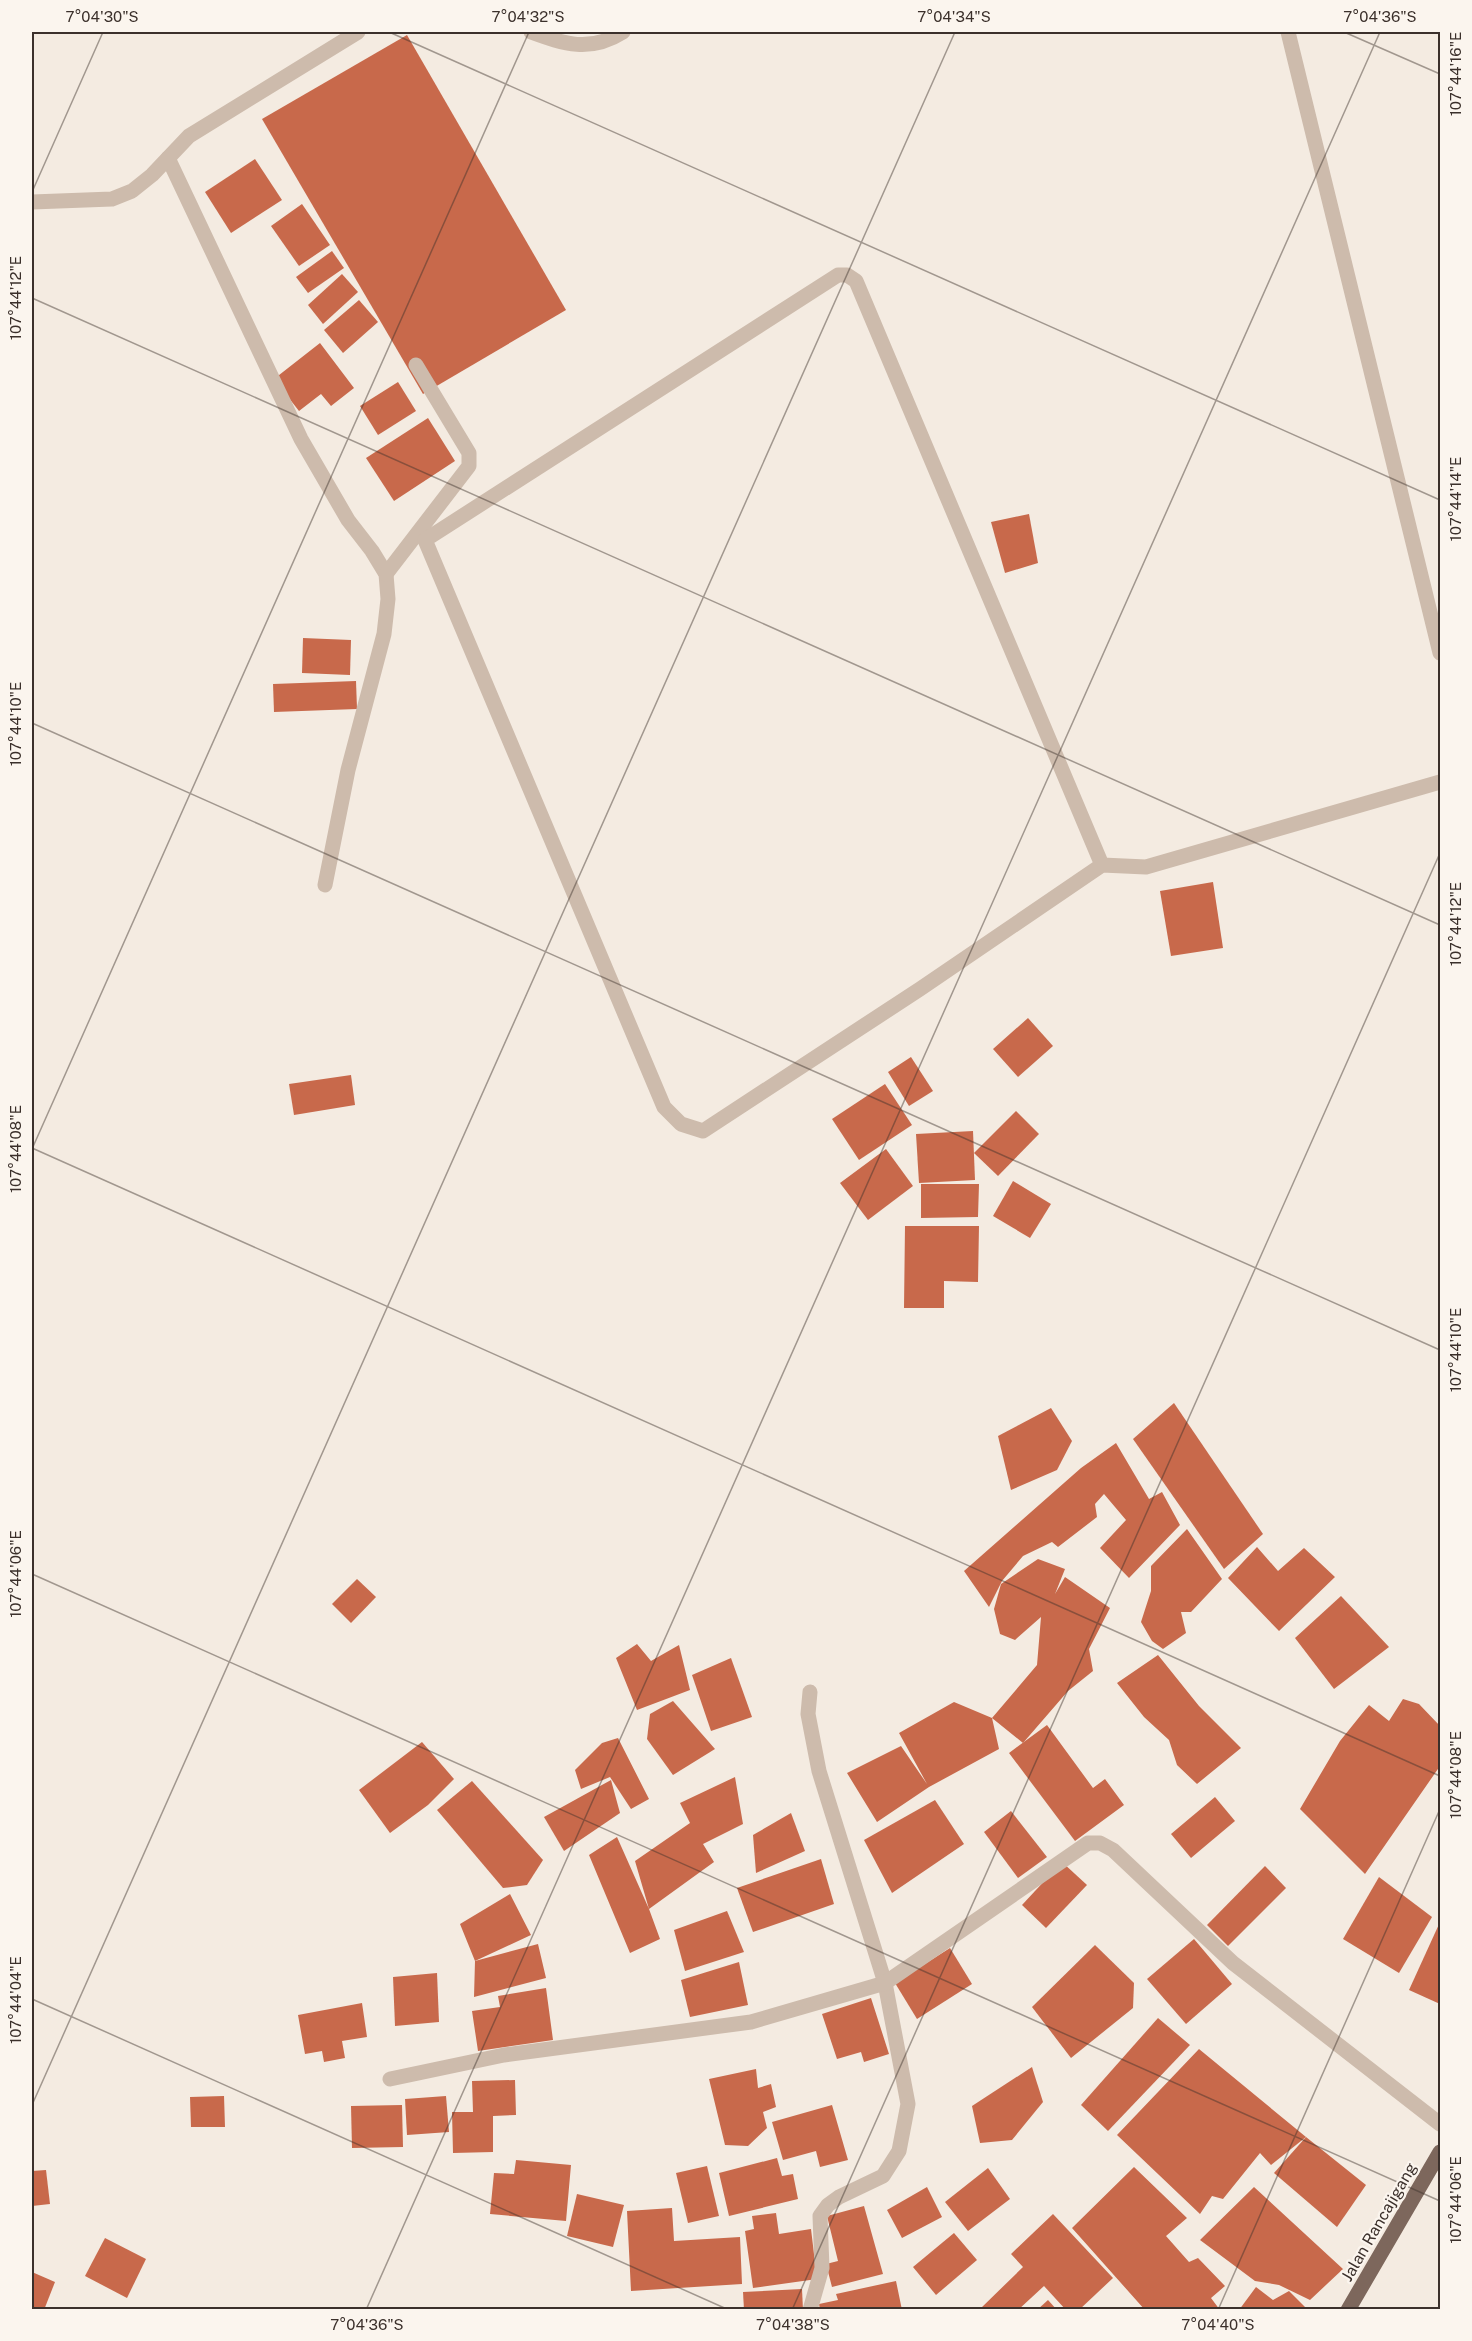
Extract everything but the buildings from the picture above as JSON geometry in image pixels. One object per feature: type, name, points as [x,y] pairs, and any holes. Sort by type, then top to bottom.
[{"type":"main road","name":"Jalan Rancajigang","points":[[1348,2310],[1440,2152]]},
{"type":"street","points":[[32,202],[112,199],[132,191],[189,136],[358,32]]},
{"type":"street","points":[[531,32],[566,44],[588,45],[622,32]]},
{"type":"street","points":[[1288,32],[1440,653]]},
{"type":"street","points":[[168,158],[301,439],[348,520],[386,574],[388,599],[384,634],[348,770],[325,885]]},
{"type":"street","points":[[1102,865],[856,281],[847,275],[838,275],[425,540],[664,1107],[681,1124],[703,1131],[920,989],[1102,865],[1146,867],[1440,782]]},
{"type":"street","points":[[386,574],[469,466],[469,453],[417,366]]},
{"type":"street","points":[[810,1692],[808,1714],[819,1771],[885,1983],[908,2104],[899,2151],[883,2176],[839,2197],[828,2205],[820,2216],[822,2268],[810,2310]]},
{"type":"street","points":[[390,2079],[504,2055],[751,2022],[885,1983],[1088,1843],[1100,1844],[1113,1850],[1233,1963],[1440,2124]]}]
